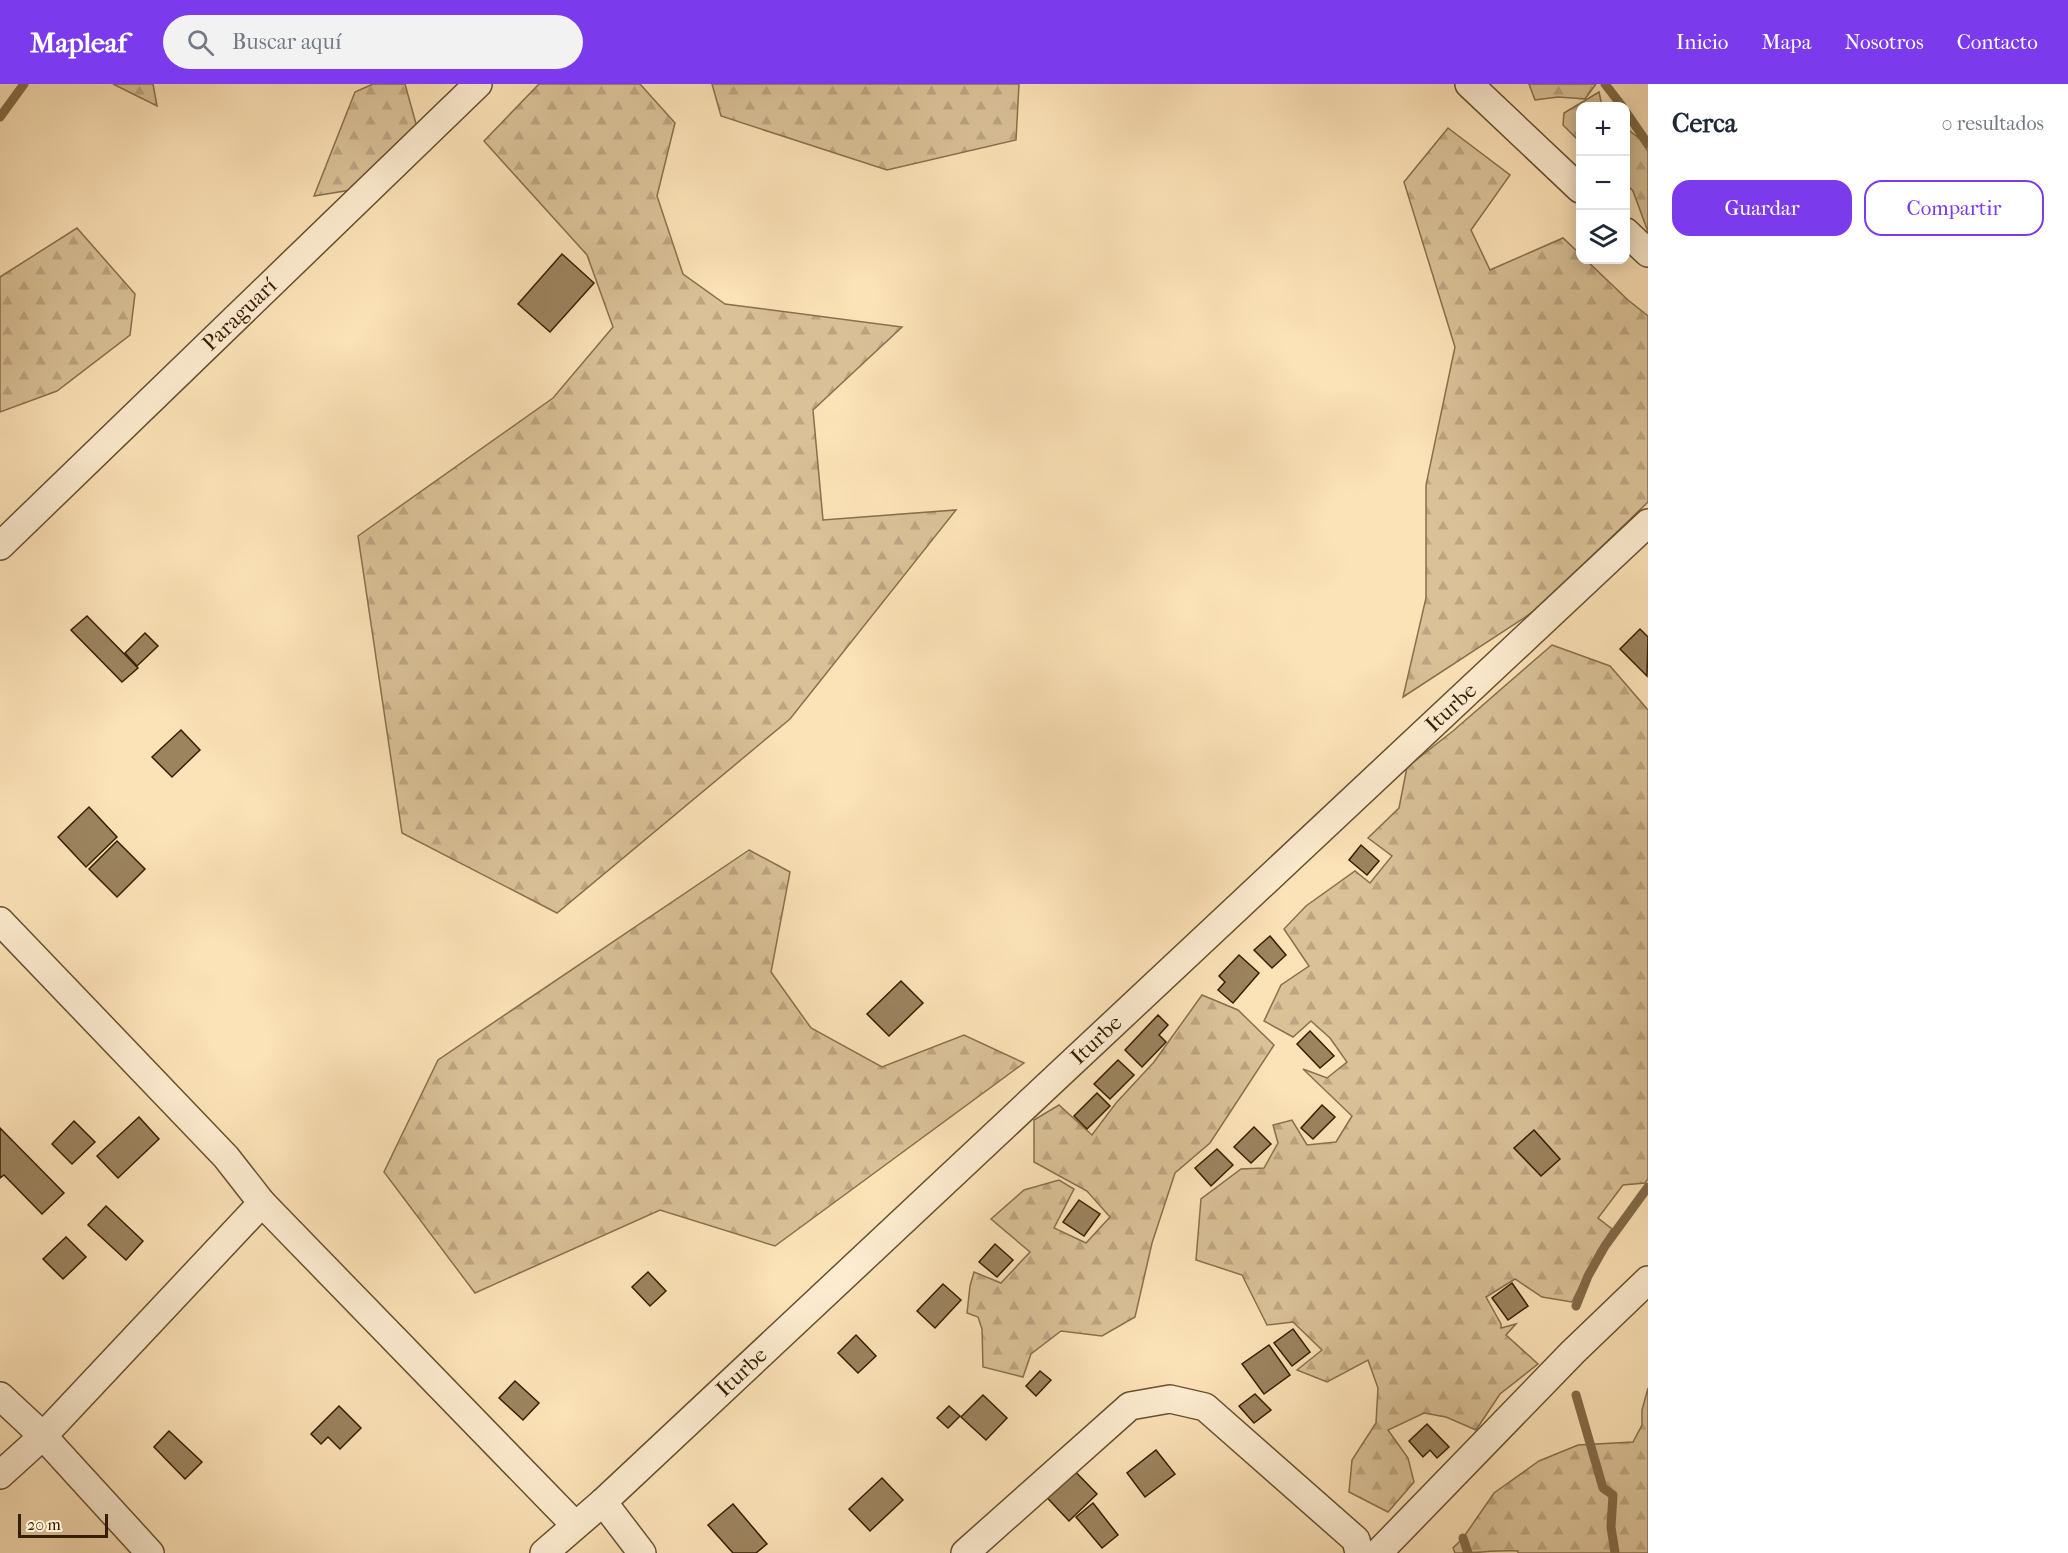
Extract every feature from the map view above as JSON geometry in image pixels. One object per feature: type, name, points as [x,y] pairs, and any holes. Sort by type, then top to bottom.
[{"type":"street","name":"Paraguarí","points":[[0,546],[478,84]]},
{"type":"street","points":[[1469,84],[1576,184]]},
{"type":"street","points":[[1630,235],[1648,253]]},
{"type":"street","name":"Iturbe","points":[[544,1553],[603,1502],[1648,523]]},
{"type":"street","points":[[0,921],[226,1157],[262,1203],[575,1525]]},
{"type":"street","points":[[0,1475],[43,1436],[262,1203]]},
{"type":"street","points":[[1378,1553],[1572,1352],[1648,1280]]},
{"type":"street","points":[[0,1396],[43,1436],[150,1553]]},
{"type":"street","points":[[965,1553],[1130,1406],[1170,1399],[1205,1407],[1356,1540],[1359,1553]]},
{"type":"street","points":[[603,1502],[642,1553]]},
{"type":"green space","points":[[113,84],[153,84],[157,106]]},
{"type":"green space","points":[[373,84],[405,84],[418,131],[357,189],[314,196],[355,92]]},
{"type":"green space","points":[[539,84],[640,84],[675,123],[657,196],[683,274],[725,304],[902,327],[813,410],[823,520],[956,510],[790,719],[557,913],[402,833],[358,536],[553,398],[613,327],[587,255],[484,141]]},
{"type":"green space","points":[[712,84],[1019,84],[1016,140],[887,170],[721,116]]},
{"type":"green space","points":[[1529,84],[1596,84],[1585,99],[1558,97],[1535,100]]},
{"type":"green space","points":[[1599,92],[1601,102],[1582,102]]},
{"type":"green space","points":[[1576,106],[1576,138],[1563,125],[1564,113]]},
{"type":"green space","points":[[1448,128],[1510,175],[1471,230],[1490,270],[1563,238],[1576,250],[1576,264],[1590,264],[1648,316],[1648,502],[1536,610],[1403,697],[1426,598],[1426,485],[1455,347],[1404,182]]},
{"type":"green space","points":[[1630,131],[1639,138],[1648,151],[1648,232],[1630,188]]},
{"type":"green space","points":[[77,228],[135,294],[130,335],[57,391],[0,412],[0,277]]},
{"type":"green space","points":[[1552,645],[1610,666],[1648,710],[1648,1179],[1645,1183],[1623,1185],[1598,1218],[1612,1229],[1597,1252],[1572,1302],[1542,1297],[1515,1279],[1486,1297],[1501,1328],[1516,1324],[1506,1335],[1538,1364],[1500,1394],[1476,1430],[1446,1417],[1424,1413],[1388,1430],[1408,1458],[1414,1482],[1388,1512],[1349,1492],[1352,1460],[1376,1423],[1378,1388],[1368,1360],[1327,1382],[1297,1370],[1322,1350],[1293,1322],[1267,1325],[1242,1275],[1196,1260],[1201,1199],[1241,1169],[1264,1168],[1278,1143],[1273,1125],[1292,1120],[1307,1145],[1336,1142],[1352,1116],[1303,1069],[1327,1078],[1347,1062],[1330,1038],[1311,1021],[1293,1037],[1264,1021],[1281,985],[1309,966],[1284,929],[1306,906],[1355,871],[1370,883],[1392,856],[1368,838],[1399,808],[1407,767],[1453,731]]},
{"type":"green space","points":[[749,850],[790,872],[771,972],[811,1028],[882,1067],[964,1035],[1024,1063],[775,1246],[660,1210],[475,1293],[384,1172],[438,1060]]},
{"type":"green space","points":[[1202,995],[1238,1010],[1274,1045],[1210,1143],[1175,1173],[1152,1243],[1135,1317],[1102,1336],[1061,1331],[1031,1354],[1023,1377],[983,1367],[982,1329],[978,1317],[967,1313],[974,1272],[1001,1283],[1030,1252],[991,1219],[1024,1190],[1059,1180],[1074,1189],[1054,1228],[1086,1243],[1110,1217],[1087,1191],[1034,1162],[1034,1120],[1059,1105],[1092,1135],[1116,1103],[1154,1062]]},
{"type":"green space","points":[[1648,1388],[1648,1553],[1518,1553],[1518,1551],[1510,1551],[1455,1553],[1453,1548],[1463,1538],[1494,1493],[1539,1461],[1578,1445],[1633,1442],[1642,1425],[1642,1410]]},
{"type":"building","points":[[562,254],[594,283],[550,332],[518,304]]},
{"type":"building","points":[[87,616],[138,668],[122,682],[71,630]]},
{"type":"building","points":[[1640,629],[1648,637],[1647,676],[1620,649]]},
{"type":"building","points":[[145,633],[158,646],[137,666],[125,653]]},
{"type":"building","points":[[181,730],[200,750],[172,777],[152,757]]},
{"type":"building","points":[[89,807],[117,837],[86,867],[58,837]]},
{"type":"building","points":[[117,841],[145,869],[117,897],[89,869]]},
{"type":"building","points":[[1361,845],[1379,861],[1367,875],[1349,860]]},
{"type":"building","points":[[1270,936],[1286,955],[1272,968],[1254,950]]},
{"type":"building","points":[[1239,955],[1259,973],[1233,1003],[1218,990],[1225,982],[1219,976]]},
{"type":"building","points":[[901,981],[923,1003],[889,1036],[867,1014]]},
{"type":"building","points":[[1158,1015],[1168,1025],[1159,1035],[1166,1042],[1142,1067],[1125,1050]]},
{"type":"building","points":[[1310,1031],[1334,1056],[1320,1068],[1297,1044]]},
{"type":"building","points":[[1118,1060],[1134,1075],[1110,1099],[1094,1084]]},
{"type":"building","points":[[1097,1093],[1110,1106],[1087,1129],[1074,1116]]},
{"type":"building","points":[[1322,1105],[1335,1117],[1313,1139],[1301,1128]]},
{"type":"building","points":[[139,1117],[159,1139],[118,1178],[97,1156]]},
{"type":"building","points":[[74,1121],[95,1142],[72,1164],[52,1144]]},
{"type":"building","points":[[1254,1127],[1271,1144],[1251,1163],[1234,1147]]},
{"type":"building","points":[[0,1128],[64,1193],[42,1214],[4,1175],[0,1178]]},
{"type":"building","points":[[1534,1130],[1560,1159],[1541,1176],[1514,1148]]},
{"type":"building","points":[[1217,1149],[1233,1165],[1211,1186],[1195,1168]]},
{"type":"building","points":[[1079,1200],[1100,1214],[1084,1236],[1063,1222]]},
{"type":"building","points":[[106,1206],[143,1241],[126,1260],[88,1225]]},
{"type":"building","points":[[66,1237],[86,1257],[63,1279],[43,1259]]},
{"type":"building","points":[[995,1244],[1013,1260],[997,1277],[979,1262]]},
{"type":"building","points":[[648,1272],[666,1291],[650,1306],[632,1287]]},
{"type":"building","points":[[1512,1283],[1528,1306],[1508,1320],[1492,1298]]},
{"type":"building","points":[[943,1284],[961,1300],[935,1328],[917,1311]]},
{"type":"building","points":[[1293,1329],[1310,1352],[1292,1366],[1274,1343]]},
{"type":"building","points":[[856,1335],[876,1356],[858,1373],[838,1353]]},
{"type":"building","points":[[1269,1345],[1290,1375],[1264,1394],[1242,1364]]},
{"type":"building","points":[[1040,1371],[1051,1380],[1036,1396],[1026,1386]]},
{"type":"building","points":[[515,1381],[539,1403],[523,1420],[499,1398]]},
{"type":"building","points":[[1255,1394],[1271,1410],[1254,1423],[1239,1406]]},
{"type":"building","points":[[983,1395],[1007,1418],[986,1440],[961,1417]]},
{"type":"building","points":[[339,1406],[361,1428],[340,1449],[328,1437],[321,1444],[311,1434]]},
{"type":"building","points":[[949,1406],[960,1416],[948,1428],[937,1418]]},
{"type":"building","points":[[1427,1424],[1449,1447],[1437,1458],[1430,1450],[1423,1457],[1409,1441]]},
{"type":"building","points":[[169,1431],[202,1462],[185,1479],[154,1447]]},
{"type":"building","points":[[1156,1450],[1175,1474],[1145,1497],[1127,1473]]},
{"type":"building","points":[[1066,1462],[1097,1494],[1069,1521],[1038,1488]]},
{"type":"building","points":[[882,1478],[903,1500],[870,1531],[849,1509]]},
{"type":"building","points":[[1093,1503],[1118,1535],[1102,1548],[1076,1517]]},
{"type":"building","points":[[733,1504],[767,1544],[756,1553],[733,1553],[708,1525]]},
{"type":"waterway","points":[[0,117],[24,84]]},
{"type":"waterway","points":[[1605,84],[1619,102]]},
{"type":"waterway","points":[[1630,118],[1648,144]]},
{"type":"waterway","points":[[1576,1306],[1588,1276],[1605,1246],[1648,1187]]},
{"type":"waterway","points":[[1576,1395],[1603,1488],[1613,1495],[1611,1527],[1615,1553]]},
{"type":"waterway","points":[[1463,1538],[1468,1553]]}]
